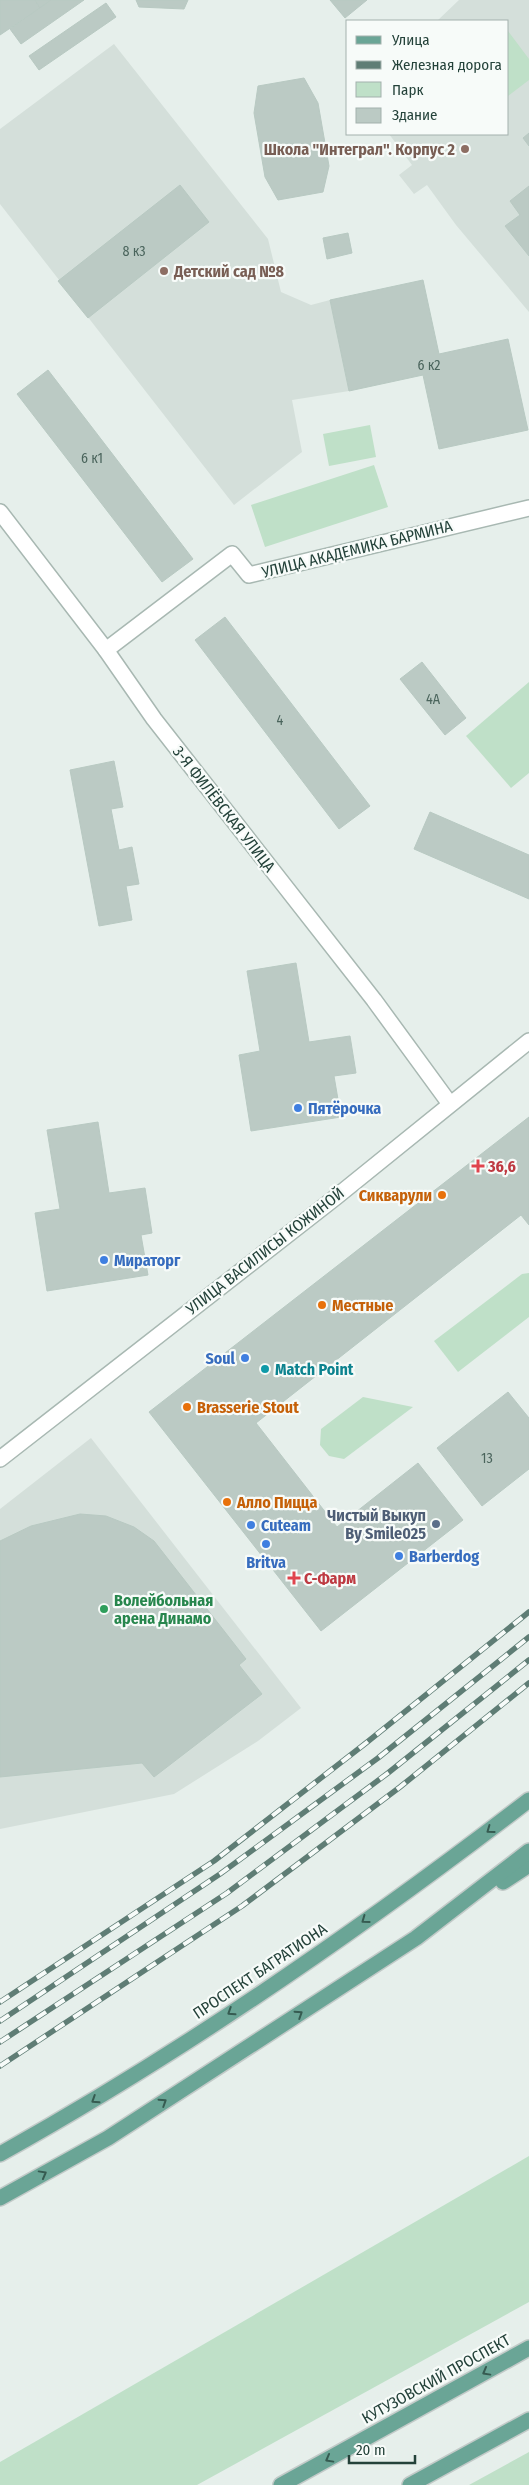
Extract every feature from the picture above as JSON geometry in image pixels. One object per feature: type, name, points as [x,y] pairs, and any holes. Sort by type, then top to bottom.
[{"type":"main road","name":"ПРОСПЕКТ БАГРАТИОНА","points":[[0,2154],[89,2104],[282,1979],[529,1800]]},
{"type":"main road","points":[[416,1938],[529,1850]]},
{"type":"main road","points":[[0,2198],[108,2138],[529,1865]]},
{"type":"main road","name":"КУТУЗОВСКИЙ ПРОСПЕКТ","points":[[281,2485],[529,2348]]},
{"type":"main road","points":[[410,2485],[529,2420]]},
{"type":"street","name":"УЛИЦА АКАДЕМИКА БАРМИНА","points":[[106,650],[232,554],[249,575],[424,531],[529,508]]},
{"type":"street","name":"3-Я ФИЛЁВСКАЯ УЛИЦА","points":[[0,512],[106,650],[154,719],[374,1000],[450,1104]]},
{"type":"street","name":"УЛИЦА ВАСИЛИСЫ КОЖИНОЙ","points":[[0,1460],[336,1196],[529,1041]]},
{"type":"shaded area","name":"Школа \"Интеграл\". Корпус 2","points":[[459,0],[529,0],[529,312],[456,225],[427,185],[414,194],[399,175],[412,165],[390,135],[509,135],[509,20],[438,20]]},
{"type":"shaded area","name":"Детский сад №8","points":[[114,44],[268,239],[281,292],[311,305],[330,300],[349,391],[292,400],[302,452],[234,505],[0,204],[0,129]]},
{"type":"shaded area","name":"Волейбольная арена Динамо","points":[[91,1438],[301,1708],[258,1741],[174,1794],[0,1829],[0,1509]]},
{"type":"green space","points":[[509,32],[529,59],[529,80],[509,95]]},
{"type":"green space","points":[[370,425],[376,457],[329,466],[323,434]]},
{"type":"green space","points":[[374,465],[388,507],[265,547],[251,505]]},
{"type":"green space","points":[[529,682],[529,773],[511,788],[466,736]]},
{"type":"green space","points":[[529,1273],[529,1317],[458,1372],[434,1341],[522,1274]]},
{"type":"green space","points":[[363,1397],[413,1407],[344,1459],[329,1456],[320,1445],[321,1429]]},
{"type":"green space","points":[[529,2156],[529,2302],[197,2485],[0,2485],[0,2462]]},
{"type":"green space","points":[[529,2452],[529,2485],[469,2485]]},
{"type":"building","points":[[0,0],[35,0],[40,8],[0,35]]},
{"type":"building","points":[[35,0],[51,0],[40,8]]},
{"type":"building","points":[[51,0],[84,0],[21,44],[10,29]]},
{"type":"building","points":[[136,0],[188,0],[184,9],[139,7]]},
{"type":"building","points":[[330,0],[367,0],[345,18]]},
{"type":"building","points":[[106,3],[116,17],[39,70],[29,56]]},
{"type":"building","points":[[304,78],[318,103],[329,166],[323,192],[278,200],[265,177],[254,113],[258,86]]},
{"type":"building","points":[[529,133],[529,146],[523,138]]},
{"type":"building","points":[[180,185],[209,222],[88,318],[58,281]]},
{"type":"building","points":[[529,186],[529,256],[505,226],[520,215],[510,201]]},
{"type":"building","points":[[348,233],[352,253],[327,259],[323,238]]},
{"type":"building","points":[[423,280],[439,354],[508,339],[528,430],[439,449],[423,375],[349,391],[330,300]]},
{"type":"building","points":[[48,370],[193,559],[162,582],[17,394]]},
{"type":"building","points":[[225,617],[370,806],[339,829],[195,640]]},
{"type":"building","points":[[422,662],[466,718],[445,735],[400,679]]},
{"type":"building","points":[[114,761],[123,807],[111,809],[119,850],[132,847],[139,884],[126,886],[132,920],[99,926],[70,770]]},
{"type":"building","points":[[430,812],[529,855],[529,899],[414,849]]},
{"type":"building","points":[[296,963],[309,1042],[350,1036],[356,1073],[334,1076],[341,1117],[251,1131],[239,1055],[260,1051],[247,971]]},
{"type":"building","name":"Match Point","points":[[529,1117],[529,1225],[521,1215],[256,1423],[337,1527],[418,1463],[463,1520],[321,1631],[149,1412]]},
{"type":"building","points":[[98,1122],[109,1193],[145,1188],[152,1233],[141,1235],[148,1275],[47,1291],[35,1213],[60,1209],[47,1130]]},
{"type":"building","points":[[508,1392],[529,1418],[529,1469],[482,1506],[437,1448]]},
{"type":"building","name":"Волейбольная арена Динамо","points":[[80,1514],[106,1516],[134,1527],[154,1541],[246,1659],[239,1665],[262,1694],[154,1777],[142,1763],[0,1777],[0,1541],[31,1526]]},
{"type":"railway","points":[[0,2002],[214,1861],[366,1743],[529,1612]]},
{"type":"railway","points":[[0,2021],[220,1874],[378,1758],[529,1637]]},
{"type":"railway","points":[[0,2042],[227,1893],[388,1773],[529,1660]]},
{"type":"railway","points":[[0,2066],[242,1906],[400,1787],[529,1683]]},
{"type":"place","name":"Школа \"Интеграл\". Корпус 2","points":[[465,149]]},
{"type":"place","name":"Детский сад №8","points":[[164,271]]},
{"type":"place","name":"Пятёрочка","points":[[298,1108]]},
{"type":"place","name":"36,6","points":[[478,1166]]},
{"type":"place","name":"Сикварули","points":[[442,1195]]},
{"type":"place","name":"Мираторг","points":[[104,1260]]},
{"type":"place","name":"Местные","points":[[322,1305]]},
{"type":"place","name":"Soul","points":[[245,1358]]},
{"type":"place","name":"Match Point","points":[[265,1369]]},
{"type":"place","name":"Brasserie Stout","points":[[187,1407]]},
{"type":"place","name":"Алло Пицца","points":[[227,1502]]},
{"type":"place","name":"Чистый Выкуп By Smile025","points":[[436,1524]]},
{"type":"place","name":"Cuteam","points":[[251,1525]]},
{"type":"place","name":"Britva","points":[[266,1544]]},
{"type":"place","name":"Barberdog","points":[[399,1556]]},
{"type":"place","name":"C-Фарм","points":[[294,1578]]},
{"type":"place","name":"Волейбольная арена Динамо","points":[[104,1609]]}]
